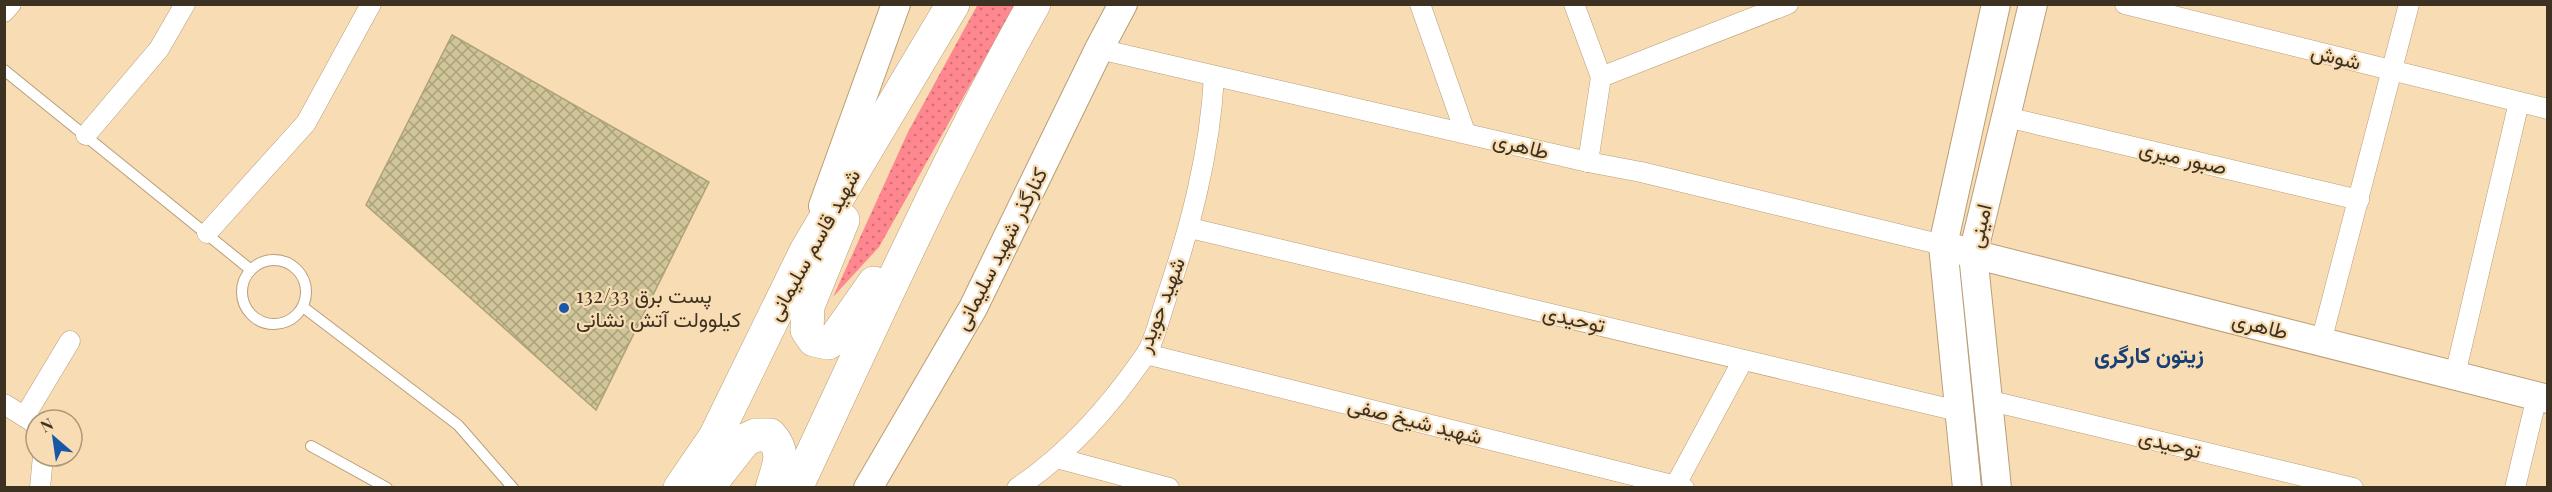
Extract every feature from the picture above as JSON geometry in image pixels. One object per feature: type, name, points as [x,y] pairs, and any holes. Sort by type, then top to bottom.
[{"type":"highway","name":"شهید قاسم سلیمانی","points":[[680,488],[715,437],[806,251],[953,4]]},
{"type":"highway","points":[[796,488],[939,188],[1034,4]]},
{"type":"highway","points":[[884,121],[808,306],[807,330],[814,340],[828,343],[848,323],[939,188]]},
{"type":"highway","points":[[707,488],[745,440],[756,435],[770,435],[778,444],[781,454],[772,488]]},
{"type":"main road","points":[[806,251],[896,4]]},
{"type":"main road","name":"کنارگذر شهید سلیمانی","points":[[868,488],[973,309],[1099,48],[1123,4]]},
{"type":"main road","name":"امینی","points":[[1967,488],[1943,245],[1996,4]]},
{"type":"main road","name":"امینی","points":[[1997,488],[1973,254],[2033,4]]},
{"type":"main road","points":[[1973,108],[2006,117]]},
{"type":"main road","name":"طاهری","points":[[1943,245],[2542,397]]},
{"type":"street","points":[[4,12],[11,4]]},
{"type":"street","points":[[86,135],[159,48],[185,4]]},
{"type":"street","points":[[207,233],[306,123],[371,4]]},
{"type":"street","points":[[1420,4],[1466,132]]},
{"type":"street","points":[[1574,4],[1601,77],[1588,162]]},
{"type":"street","points":[[1601,77],[1788,4]]},
{"type":"street","name":"شوش","points":[[2125,4],[2547,109]]},
{"type":"street","points":[[2322,342],[2409,4]]},
{"type":"street","name":"طاهری","points":[[1099,48],[1661,177],[1943,245]]},
{"type":"street","name":"شهید حویدر","points":[[1017,488],[1057,458],[1113,400],[1146,354],[1190,228],[1207,149],[1214,76]]},
{"type":"street","points":[[2455,375],[2519,102]]},
{"type":"street","name":"صبور میری","points":[[2006,117],[2360,200]]},
{"type":"street","name":"توحیدی","points":[[1190,228],[1958,411]]},
{"type":"street","points":[[37,408],[70,341]]},
{"type":"street","name":"شهید شیخ صفی","points":[[1146,354],[1677,487]]},
{"type":"street","points":[[1677,487],[1743,360]]},
{"type":"street","points":[[2515,488],[2542,397]]},
{"type":"street","name":"توحیدی","points":[[1987,400],[2353,488]]},
{"type":"street","points":[[4,404],[24,418]]},
{"type":"street","points":[[1057,458],[1169,488]]},
{"type":"street","points":[[40,488],[42,468]]},
{"type":"lane","points":[[4,70],[251,270]]},
{"type":"lane","points":[[275,260],[288,263],[298,270],[306,288],[303,307],[296,316],[285,323],[273,324],[261,321],[251,314],[243,298],[245,280],[251,270],[262,262],[275,260]]},
{"type":"lane","points":[[303,307],[458,425],[513,488]]},
{"type":"lane","points":[[311,446],[387,488]]},
{"type":"shaded area","points":[[978,4],[1015,5],[879,247],[833,297],[908,132]]},
{"type":"building","name":"پست برق 132/33 کیلوولت آتش نشانی","points":[[452,35],[709,182],[596,410],[366,205]]},
{"type":"place","name":"پست برق 132/33 کیلوولت آتش نشانی","points":[[564,308]]},
{"type":"district","name":"زیتون کارگری","points":[[2149,355]]}]
